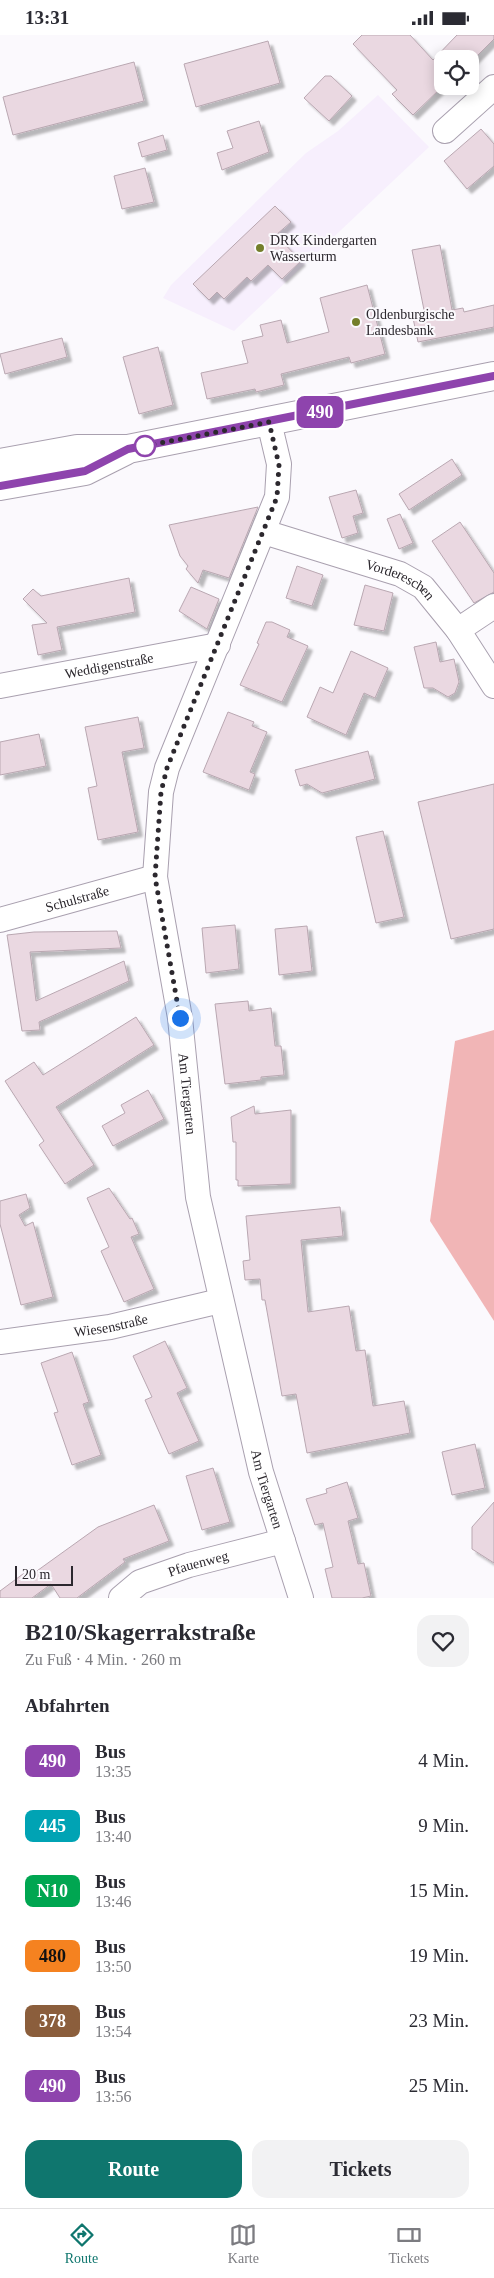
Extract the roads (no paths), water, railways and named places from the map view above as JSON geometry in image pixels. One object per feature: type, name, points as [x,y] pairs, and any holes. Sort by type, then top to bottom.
[{"type":"main road","points":[[0,463],[77,449],[128,449],[494,376]]},
{"type":"main road","points":[[0,487],[85,471],[128,449]]},
{"type":"street","points":[[445,131],[494,87]]},
{"type":"street","name":"Am Tiergarten","points":[[269,422],[279,465],[277,497],[167,768],[161,792],[155,877],[180,1018],[198,1197],[220,1301],[261,1472],[301,1598]]},
{"type":"street","name":"Vordereschen","points":[[264,532],[400,574],[423,587],[458,630],[494,686]]},
{"type":"street","points":[[458,630],[494,606]]},
{"type":"street","name":"Weddigenstraße","points":[[0,686],[218,645]]},
{"type":"street","name":"Schulstraße","points":[[0,919],[155,877]]},
{"type":"street","name":"Wiesenstraße","points":[[0,1342],[110,1327],[220,1301]]},
{"type":"street","name":"Pfauenweg","points":[[122,1598],[140,1582],[189,1565],[283,1541]]},
{"type":"place","name":"DRK Kindergarten Wasserturm","points":[[260,248]]},
{"type":"place","name":"Oldenburgische Landesbank","points":[[356,322]]}]
